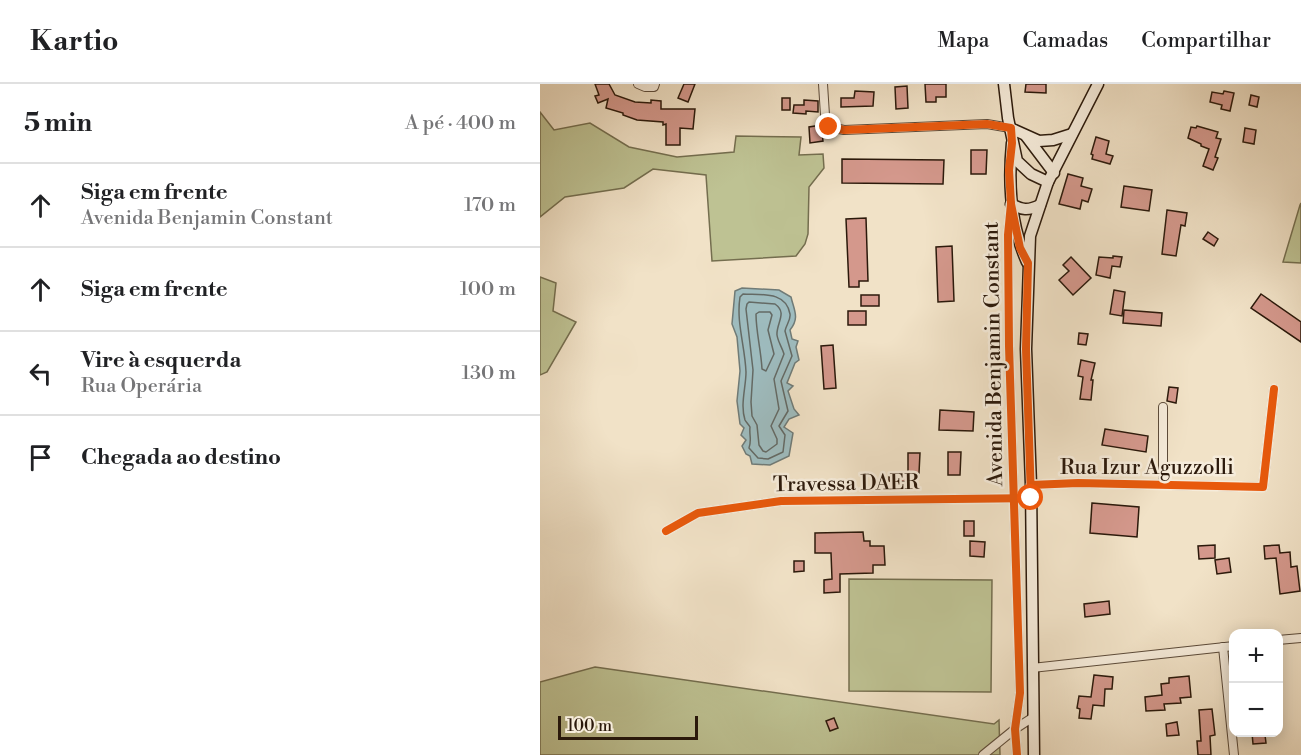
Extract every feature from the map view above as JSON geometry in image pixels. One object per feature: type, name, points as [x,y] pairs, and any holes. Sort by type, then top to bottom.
[{"type":"main road","points":[[1004,84],[1012,143],[1009,170],[1011,204],[1020,248],[1028,263]]},
{"type":"main road","name":"Avenida Benjamin Constant","points":[[1034,755],[1031,485],[1026,349],[1030,237],[1051,177],[1098,84]]},
{"type":"main road","points":[[1011,128],[1039,141],[1053,140],[1072,134]]},
{"type":"main road","points":[[1024,134],[1051,177]]},
{"type":"main road","points":[[1012,143],[1017,160],[1031,174],[1051,177]]},
{"type":"main road","points":[[1011,204],[1022,210],[1040,205]]},
{"type":"street","points":[[638,84],[645,87],[655,86]]},
{"type":"street","points":[[823,84],[825,115],[829,127],[844,130],[987,124],[1011,128]]},
{"type":"street","name":"Avenida Benjamin Constant","points":[[1011,204],[1008,235],[1009,346],[1020,693],[1015,729],[1017,755]]},
{"type":"street","name":"Rua Izur Aguzzolli","points":[[1031,485],[1078,483],[1263,486],[1274,389]]},
{"type":"street","points":[[1163,406],[1163,485]]},
{"type":"street","name":"Travessa DAER","points":[[666,531],[698,513],[781,501],[1031,498]]},
{"type":"street","points":[[1283,640],[1301,638]]},
{"type":"street","points":[[1032,668],[1229,646]]},
{"type":"street","points":[[1223,647],[1234,755]]},
{"type":"street","points":[[982,755],[1032,718]]},
{"type":"green space","points":[[540,112],[554,130],[590,123],[629,147],[677,157],[734,152],[736,136],[801,137],[799,155],[823,154],[824,168],[809,187],[808,234],[805,244],[796,256],[712,261],[706,175],[653,169],[624,188],[565,197],[540,217]]},
{"type":"green space","points":[[1301,203],[1301,263],[1283,262],[1300,205]]},
{"type":"green space","points":[[540,277],[556,283],[553,311],[576,322],[547,372],[540,375]]},
{"type":"green space","points":[[849,579],[992,580],[991,692],[849,691]]},
{"type":"green space","points":[[595,667],[994,724],[999,720],[1000,755],[540,755],[540,682]]},
{"type":"water","points":[[742,288],[779,290],[791,297],[795,314],[795,322],[790,330],[792,339],[798,341],[796,347],[799,360],[795,363],[787,383],[793,386],[788,391],[794,409],[799,415],[789,419],[784,427],[793,433],[789,456],[770,465],[752,464],[750,456],[746,454],[742,446],[746,440],[741,435],[744,428],[740,424],[737,401],[740,371],[737,337],[732,324],[735,291]]},
{"type":"building","points":[[595,84],[609,84],[615,95],[635,102],[661,101],[661,109],[695,109],[693,129],[680,128],[680,145],[666,145],[666,124],[637,120],[606,108],[608,99],[598,103],[595,96],[599,95]]},
{"type":"building","points":[[684,84],[695,84],[688,102],[678,98]]},
{"type":"building","points":[[925,84],[946,84],[946,97],[936,97],[936,102],[926,102]]},
{"type":"building","points":[[1026,84],[1046,84],[1046,93],[1025,92]]},
{"type":"building","points":[[907,86],[908,108],[896,109],[895,87]]},
{"type":"building","points":[[855,91],[874,92],[873,106],[841,107],[841,98],[854,98]]},
{"type":"building","points":[[1224,91],[1234,93],[1230,111],[1221,109],[1222,105],[1210,102],[1212,92],[1223,94]]},
{"type":"building","points":[[1251,95],[1259,97],[1257,107],[1249,105]]},
{"type":"building","points":[[782,98],[790,98],[790,110],[782,110]]},
{"type":"building","points":[[804,100],[818,101],[818,112],[793,113],[794,105],[804,105]]},
{"type":"building","points":[[821,125],[823,141],[810,143],[809,127]]},
{"type":"building","points":[[1197,126],[1218,132],[1216,138],[1221,139],[1215,157],[1218,158],[1213,170],[1203,166],[1209,149],[1188,138],[1191,127],[1196,128]]},
{"type":"building","points":[[1245,128],[1256,130],[1254,144],[1243,142]]},
{"type":"building","points":[[1096,137],[1109,141],[1106,154],[1113,156],[1110,164],[1092,159],[1091,154]]},
{"type":"building","points":[[971,150],[987,150],[986,174],[971,174]]},
{"type":"building","points":[[842,159],[944,160],[943,184],[842,183]]},
{"type":"building","points":[[1068,174],[1083,178],[1081,186],[1092,189],[1088,202],[1082,200],[1080,209],[1059,204]]},
{"type":"building","points":[[1124,186],[1152,190],[1149,211],[1121,207]]},
{"type":"building","points":[[1167,210],[1187,213],[1185,226],[1181,225],[1176,256],[1162,254]]},
{"type":"building","points":[[866,218],[868,281],[859,281],[859,287],[849,287],[846,219]]},
{"type":"building","points":[[1208,232],[1218,239],[1214,246],[1203,239]]},
{"type":"building","points":[[952,246],[954,301],[938,302],[936,247]]},
{"type":"building","points":[[1113,256],[1122,257],[1120,267],[1112,266],[1110,278],[1096,275],[1099,257],[1113,258]]},
{"type":"building","points":[[1071,257],[1091,278],[1073,295],[1059,280],[1069,271],[1063,265]]},
{"type":"building","points":[[1114,290],[1125,292],[1122,316],[1110,314]]},
{"type":"building","points":[[1261,294],[1301,322],[1301,342],[1251,308]]},
{"type":"building","points":[[861,295],[879,295],[879,306],[861,306]]},
{"type":"building","points":[[1124,310],[1162,313],[1161,326],[1123,323]]},
{"type":"building","points":[[848,311],[866,311],[866,325],[848,325]]},
{"type":"building","points":[[1079,333],[1088,334],[1086,345],[1078,344]]},
{"type":"building","points":[[833,345],[836,388],[824,389],[821,346]]},
{"type":"building","points":[[1081,360],[1095,363],[1091,380],[1093,380],[1091,400],[1080,399],[1083,377],[1078,376]]},
{"type":"building","points":[[1169,387],[1178,388],[1176,403],[1167,401]]},
{"type":"building","points":[[940,410],[974,412],[973,431],[939,430]]},
{"type":"building","points":[[1105,429],[1148,436],[1146,452],[1102,445]]},
{"type":"building","points":[[948,452],[961,452],[960,475],[948,475]]},
{"type":"building","points":[[908,453],[920,453],[916,482],[889,481],[889,477],[908,475]]},
{"type":"building","points":[[1092,503],[1139,507],[1137,537],[1090,533]]},
{"type":"building","points":[[964,521],[974,521],[974,536],[964,536]]},
{"type":"building","points":[[863,532],[864,541],[870,541],[870,546],[884,546],[885,565],[873,565],[873,573],[840,574],[840,592],[824,593],[824,580],[832,579],[831,553],[815,553],[815,533]]},
{"type":"building","points":[[970,541],[985,542],[984,557],[970,556]]},
{"type":"building","points":[[1215,545],[1215,558],[1199,559],[1198,546]]},
{"type":"building","points":[[1279,545],[1280,553],[1290,552],[1291,567],[1297,566],[1300,591],[1280,594],[1276,558],[1265,559],[1264,546]]},
{"type":"building","points":[[1229,558],[1231,572],[1217,574],[1215,560]]},
{"type":"building","points":[[794,561],[804,561],[804,571],[794,572]]},
{"type":"building","points":[[1109,601],[1110,614],[1085,617],[1084,604]]},
{"type":"building","points":[[1094,675],[1113,677],[1112,689],[1105,689],[1104,706],[1093,705],[1091,719],[1079,718],[1080,709],[1077,708],[1079,696],[1091,697]]},
{"type":"building","points":[[1189,676],[1191,697],[1180,698],[1181,703],[1164,704],[1165,710],[1146,711],[1145,697],[1162,695],[1161,684],[1169,683],[1169,678]]},
{"type":"building","points":[[1212,709],[1215,735],[1210,736],[1211,755],[1198,755],[1197,741],[1201,741],[1199,710]]},
{"type":"building","points":[[834,718],[838,728],[830,731],[826,721]]},
{"type":"building","points":[[1177,722],[1179,735],[1167,736],[1166,724]]},
{"type":"building","points":[[1252,737],[1265,737],[1266,743],[1253,744]]},
{"type":"cycle path","points":[[1011,204],[1008,235],[1009,346],[1020,693],[1015,729],[1017,755]]},
{"type":"cycle path","points":[[1031,485],[1078,483],[1263,487],[1274,389]]},
{"type":"cycle path","points":[[666,531],[698,513],[781,501],[1031,498]]},
{"type":"route","points":[[829,127],[844,130],[987,124],[1011,128],[1009,190],[1020,248],[1028,263],[1026,349],[1031,498]]}]
